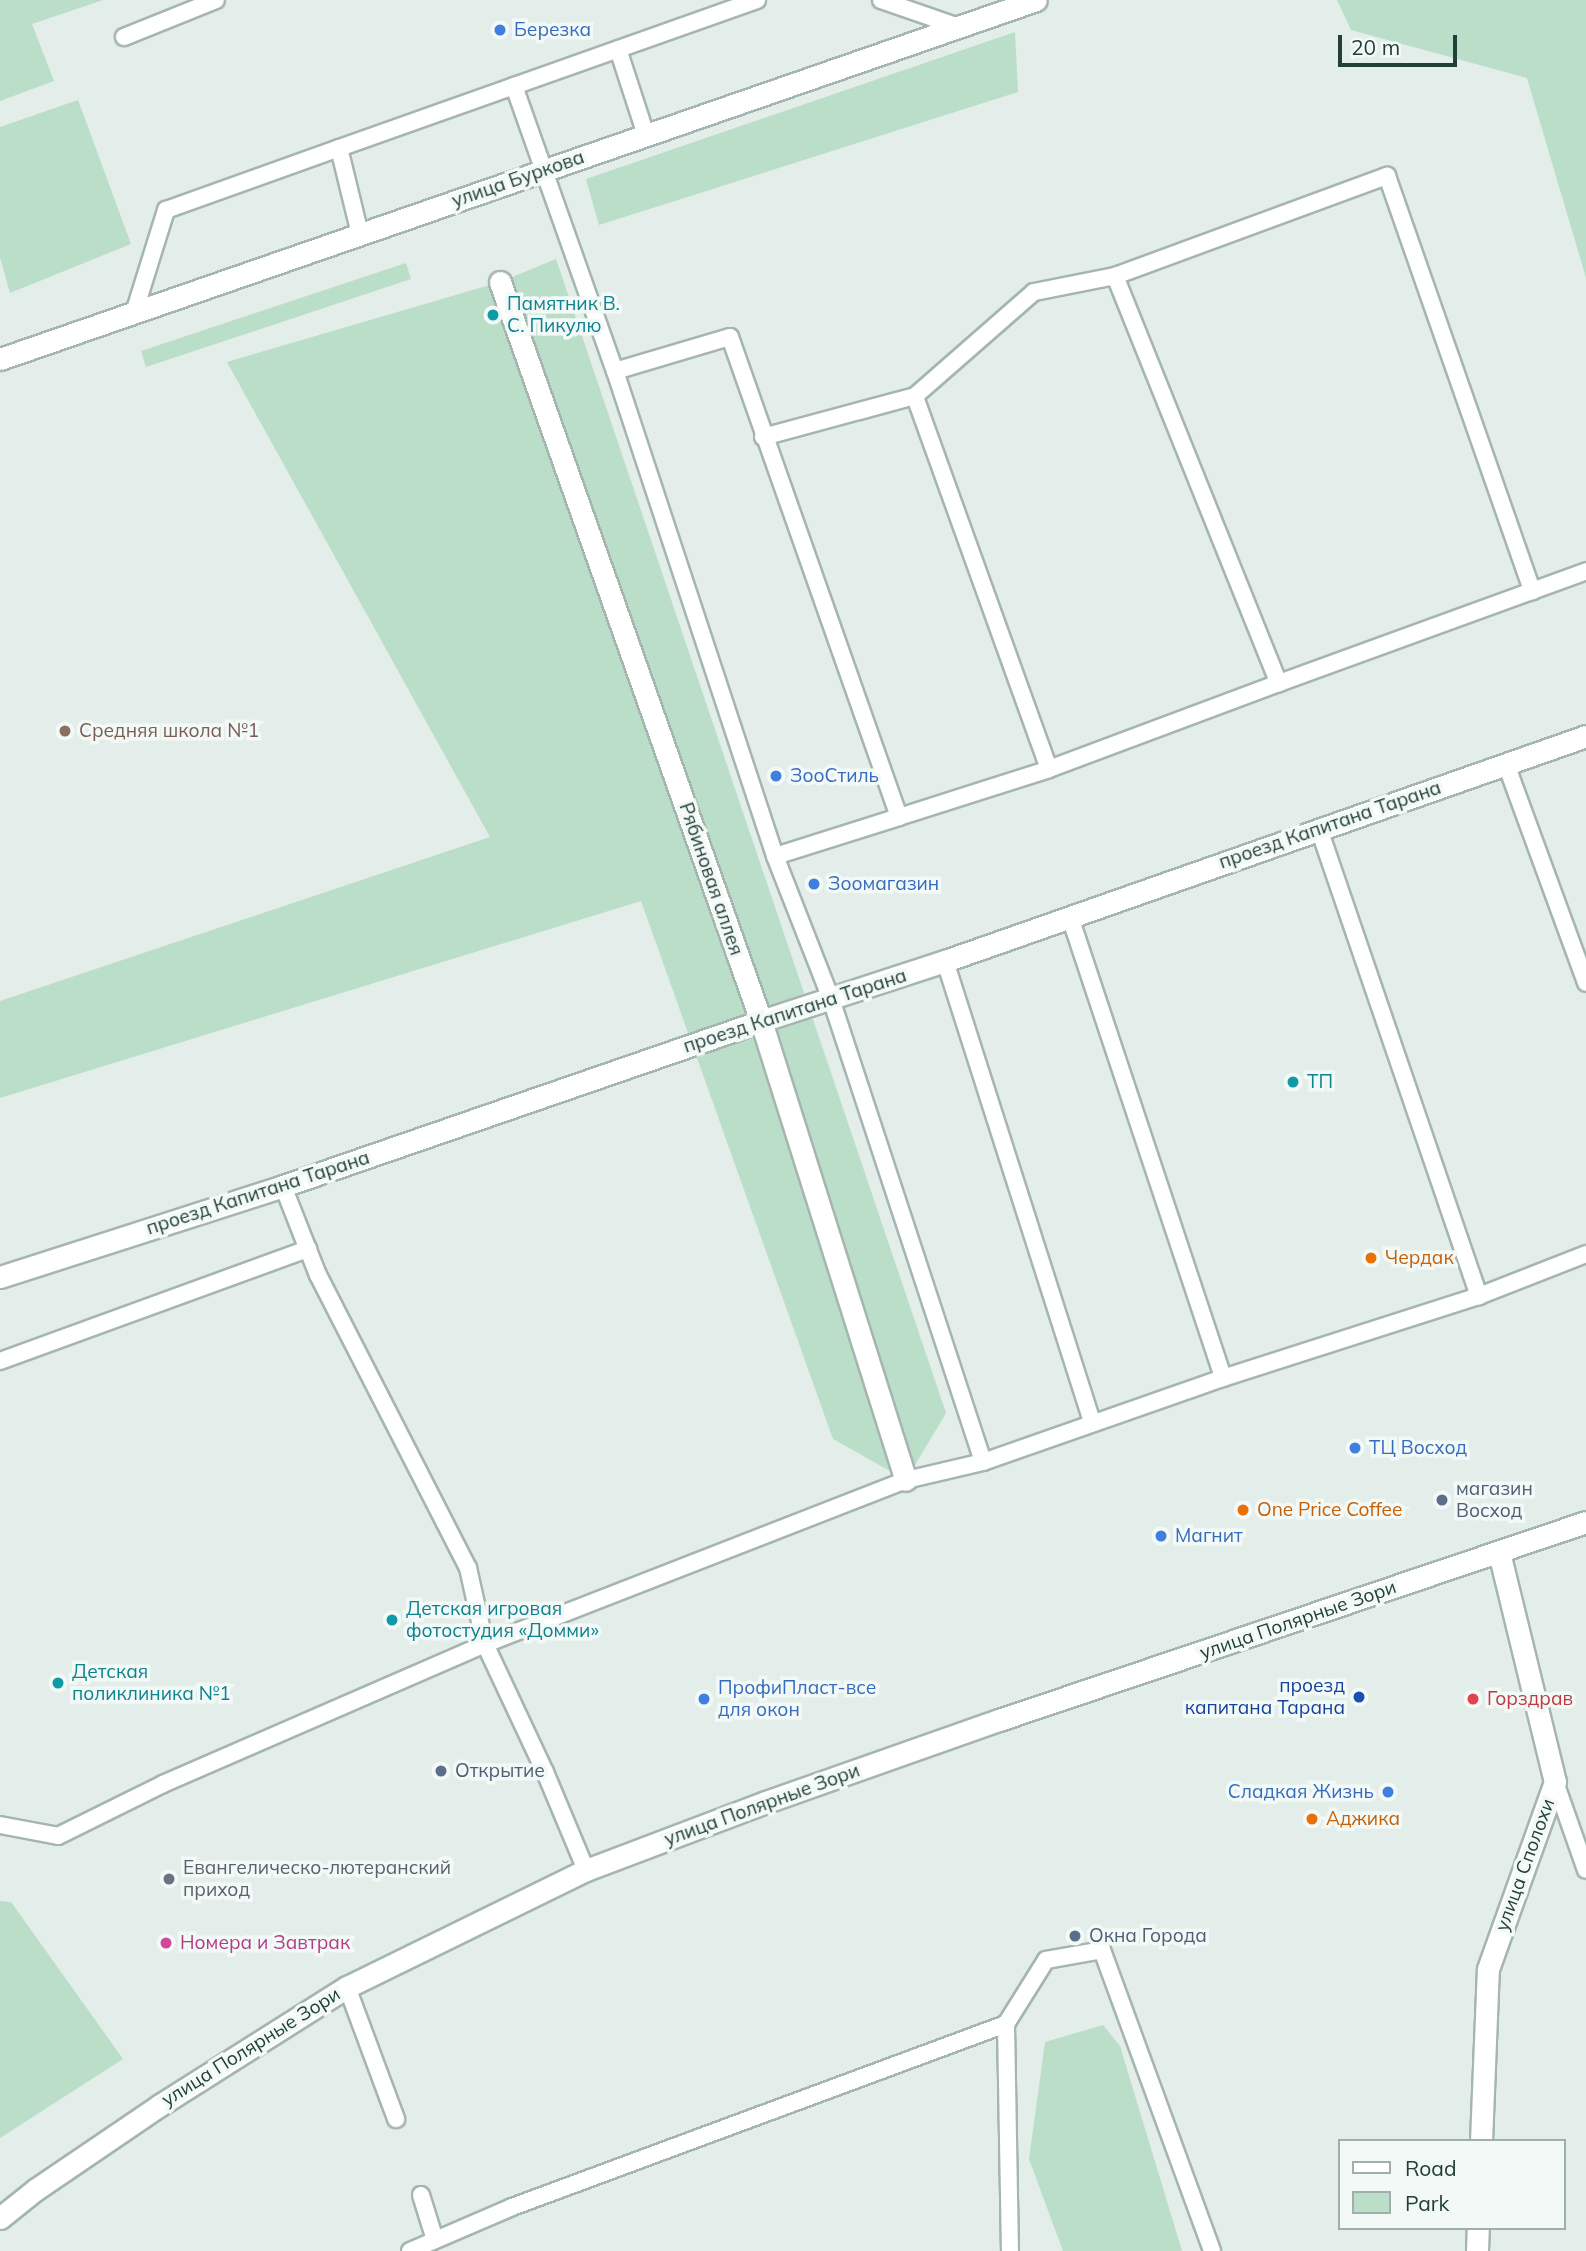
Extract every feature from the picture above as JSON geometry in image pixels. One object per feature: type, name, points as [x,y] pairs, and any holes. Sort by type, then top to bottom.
[{"type":"street","name":"улица Буркова","points":[[0,359],[960,27],[1000,5],[1036,0]]},
{"type":"street","name":"Рябиновая аллея","points":[[500,282],[761,1021],[906,1480]]},
{"type":"street","name":"проезд Капитана Тарана","points":[[0,1276],[283,1186],[761,1021],[945,961],[1586,736]]},
{"type":"street","name":"улица Полярные Зори","points":[[0,2218],[35,2190],[160,2105],[347,1987],[586,1870],[999,1720],[1586,1522]]},
{"type":"street","name":"улица Сполохи","points":[[1481,2139],[1488,1969],[1555,1782],[1499,1552]]},
{"type":"street","points":[[1477,2251],[1478,2230]]},
{"type":"lane","points":[[124,37],[216,0]]},
{"type":"lane","points":[[134,313],[166,210],[757,0]]},
{"type":"lane","points":[[881,0],[960,27]]},
{"type":"lane","points":[[618,49],[646,135]]},
{"type":"lane","points":[[514,86],[615,371],[775,856],[831,999],[983,1462]]},
{"type":"lane","points":[[339,148],[360,234]]},
{"type":"lane","points":[[763,437],[915,396],[1034,292],[1115,276],[1387,176],[1532,591]]},
{"type":"lane","points":[[1115,276],[1279,683]]},
{"type":"lane","points":[[615,371],[730,337],[899,817]]},
{"type":"lane","points":[[915,396],[1049,769]]},
{"type":"lane","points":[[775,856],[1049,769],[1586,571]]},
{"type":"lane","points":[[1506,764],[1586,983]]},
{"type":"lane","points":[[1318,829],[1479,1296]]},
{"type":"lane","points":[[1070,917],[1223,1378]]},
{"type":"lane","points":[[945,961],[1092,1423]]},
{"type":"lane","points":[[283,1186],[318,1275],[468,1568],[485,1644],[545,1772],[586,1870]]},
{"type":"lane","points":[[0,1361],[308,1249]]},
{"type":"lane","points":[[0,1825],[58,1836],[163,1784],[485,1644],[906,1480],[983,1462],[1223,1378],[1479,1296],[1586,1254]]},
{"type":"lane","points":[[1555,1782],[1586,1870]]},
{"type":"lane","points":[[1010,2251],[1006,2024],[1046,1960],[1102,1950],[1212,2251]]},
{"type":"lane","points":[[347,1987],[396,2119]]},
{"type":"lane","points":[[410,2251],[512,2207],[1006,2024]]},
{"type":"lane","points":[[421,2195],[435,2240]]},
{"type":"green space","points":[[0,0],[103,0],[32,24],[54,81],[0,101]]},
{"type":"green space","points":[[1337,0],[1586,0],[1586,278],[1527,78],[1351,30]]},
{"type":"green space","points":[[1015,32],[1018,92],[599,225],[586,179]]},
{"type":"green space","points":[[78,100],[131,244],[10,293],[0,257],[0,127]]},
{"type":"green space","points":[[556,259],[946,1413],[906,1480],[833,1439],[641,901],[0,1098],[0,1001],[490,837],[227,362],[500,282]]},
{"type":"green space","points":[[406,263],[411,279],[146,367],[141,351]]},
{"type":"green space","points":[[0,1901],[11,1902],[123,2059],[0,2138]]},
{"type":"green space","points":[[1103,2025],[1120,2046],[1182,2251],[1063,2251],[1029,2159],[1045,2042]]},
{"type":"place","name":"Березка","points":[[500,30]]},
{"type":"place","name":"Памятник В. С. Пикулю","points":[[493,315]]},
{"type":"place","name":"Средняя школа №1","points":[[65,731]]},
{"type":"place","name":"ЗооСтиль","points":[[776,776]]},
{"type":"place","name":"Зоомагазин","points":[[814,884]]},
{"type":"place","name":"ТП","points":[[1293,1082]]},
{"type":"place","name":"Чердак","points":[[1371,1258]]},
{"type":"place","name":"ТЦ Восход","points":[[1355,1448]]},
{"type":"place","name":"магазин Восход","points":[[1442,1500]]},
{"type":"place","name":"One Price Coffee","points":[[1243,1510]]},
{"type":"place","name":"Магнит","points":[[1161,1536]]},
{"type":"place","name":"Детская игровая фотостудия «Домми»","points":[[392,1620]]},
{"type":"place","name":"Детская поликлиника №1","points":[[58,1683]]},
{"type":"place","name":"проезд капитана Тарана","points":[[1359,1697]]},
{"type":"place","name":"ПрофиПласт-все для окон","points":[[704,1699]]},
{"type":"place","name":"Горздрав","points":[[1473,1699]]},
{"type":"place","name":"Открытие","points":[[441,1771]]},
{"type":"place","name":"Сладкая Жизнь","points":[[1388,1792]]},
{"type":"place","name":"Аджика","points":[[1312,1819]]},
{"type":"place","name":"Евангелическо-лютеранский приход","points":[[169,1879]]},
{"type":"place","name":"Окна Города","points":[[1075,1936]]},
{"type":"place","name":"Номера и Завтрак","points":[[166,1943]]}]
